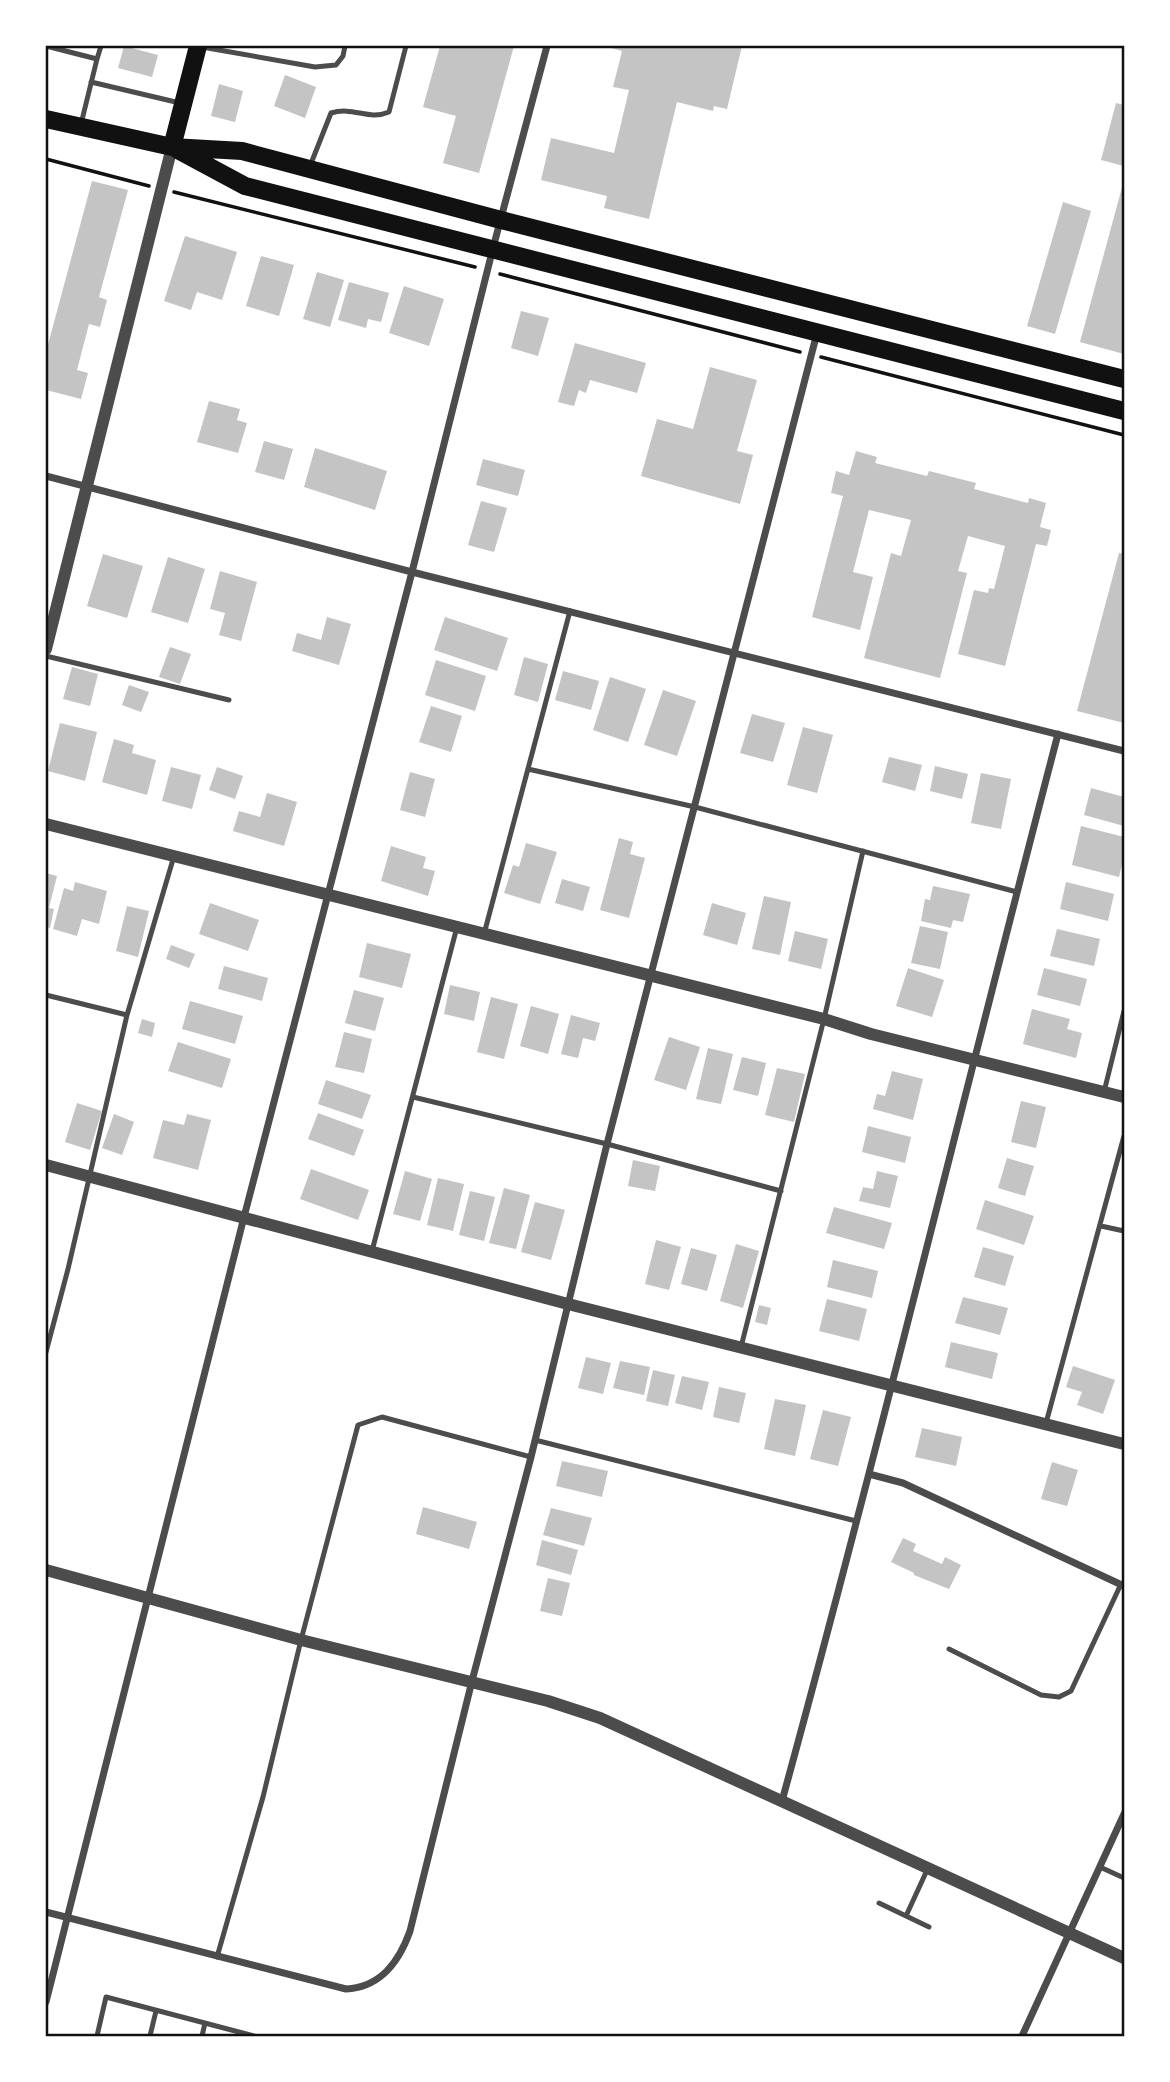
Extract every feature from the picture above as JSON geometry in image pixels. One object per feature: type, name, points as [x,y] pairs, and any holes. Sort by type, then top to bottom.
[{"type":"main road","points":[[172,147],[197,46]]},
{"type":"main road","points":[[46,119],[172,147],[242,151],[1125,379]]},
{"type":"main road","points":[[172,147],[245,186],[1125,411]]},
{"type":"street","points":[[46,2002],[244,1217],[547,46]]},
{"type":"street","points":[[46,649],[172,147]]},
{"type":"street","points":[[46,1912],[346,1989],[365,1986],[378,1980],[399,1957],[410,1931],[531,1457],[607,1144],[817,333]]},
{"type":"street","points":[[46,476],[412,572],[1125,751]]},
{"type":"street","points":[[782,1801],[869,1474],[1058,734]]},
{"type":"street","points":[[46,824],[1125,1097]]},
{"type":"street","points":[[46,1165],[568,1304],[1125,1444]]},
{"type":"street","points":[[869,1474],[903,1483],[1123,1585]]},
{"type":"street","points":[[46,1570],[301,1640],[548,1701],[600,1718],[1125,1958]]},
{"type":"street","points":[[1022,2036],[1125,1814]]},
{"type":"lane","points":[[80,127],[101,46]]},
{"type":"lane","points":[[197,46],[315,67],[335,65],[343,55],[345,46]]},
{"type":"lane","points":[[309,169],[315,148],[331,114],[342,110],[379,117],[389,113],[406,46]]},
{"type":"lane","points":[[46,47],[97,60]]},
{"type":"lane","points":[[91,82],[183,103]]},
{"type":"lane","points":[[484,934],[570,611]]},
{"type":"lane","points":[[46,656],[229,700]]},
{"type":"lane","points":[[528,769],[695,807],[1017,892]]},
{"type":"lane","points":[[741,1347],[824,1019],[863,851]]},
{"type":"lane","points":[[46,1352],[127,1015],[174,856]]},
{"type":"lane","points":[[372,1251],[457,927]]},
{"type":"lane","points":[[46,995],[127,1015]]},
{"type":"lane","points":[[1104,1092],[1125,1011]]},
{"type":"lane","points":[[413,1097],[607,1144],[781,1191]]},
{"type":"lane","points":[[1046,1423],[1125,1136]]},
{"type":"lane","points":[[1101,1226],[1125,1231]]},
{"type":"lane","points":[[217,1957],[263,1797],[358,1425],[382,1417],[531,1457]]},
{"type":"lane","points":[[535,1440],[856,1521]]},
{"type":"lane","points":[[949,1649],[1041,1695],[1059,1697],[1071,1691],[1123,1585]]},
{"type":"lane","points":[[1100,1867],[1125,1878]]},
{"type":"lane","points":[[906,1916],[929,1868]]},
{"type":"lane","points":[[879,1903],[929,1927]]},
{"type":"lane","points":[[97,2036],[106,1997],[254,2036]]},
{"type":"lane","points":[[150,2036],[156,2011]]},
{"type":"lane","points":[[202,2036],[205,2023]]},
{"type":"path","points":[[46,159],[1125,435]]},
{"type":"building","points":[[124,46],[158,55],[152,77],[118,68]]},
{"type":"building","points":[[440,46],[514,46],[479,173],[443,163],[456,116],[423,107]]},
{"type":"building","points":[[604,46],[742,46],[727,109],[714,106],[713,111],[677,102],[649,219],[604,208],[607,196],[541,180],[551,138],[614,153],[629,90],[613,87],[622,51]]},
{"type":"building","points":[[285,75],[316,87],[305,118],[274,106]]},
{"type":"building","points":[[219,84],[243,91],[235,122],[211,116]]},
{"type":"building","points":[[1116,103],[1124,105],[1124,166],[1101,160]]},
{"type":"building","points":[[1124,180],[1124,354],[1080,342]]},
{"type":"building","points":[[92,181],[128,190],[99,297],[107,300],[100,327],[89,324],[77,370],[88,373],[81,399],[46,390],[46,352]]},
{"type":"building","points":[[1063,202],[1091,211],[1055,334],[1027,326]]},
{"type":"building","points":[[185,236],[237,252],[222,300],[197,292],[191,310],[164,301]]},
{"type":"building","points":[[261,256],[294,265],[279,316],[246,306]]},
{"type":"building","points":[[317,272],[344,280],[330,327],[303,319]]},
{"type":"building","points":[[349,282],[389,293],[381,322],[368,319],[366,328],[338,320]]},
{"type":"building","points":[[404,286],[444,299],[429,346],[389,333]]},
{"type":"building","points":[[521,311],[549,318],[538,356],[511,348]]},
{"type":"building","points":[[575,343],[646,363],[637,393],[590,380],[586,393],[579,390],[574,406],[558,402]]},
{"type":"building","points":[[710,367],[757,380],[737,451],[753,455],[740,504],[641,476],[657,419],[693,429]]},
{"type":"building","points":[[209,401],[240,409],[237,420],[247,423],[238,453],[197,442]]},
{"type":"building","points":[[264,441],[293,449],[284,480],[255,472]]},
{"type":"building","points":[[315,448],[387,471],[375,510],[304,487]]},
{"type":"building","points":[[856,451],[877,457],[875,463],[927,476],[929,471],[976,483],[974,489],[1028,503],[1029,498],[1046,503],[1040,527],[1051,530],[1047,546],[1036,544],[1005,666],[958,654],[974,590],[988,593],[989,588],[994,589],[1005,546],[968,536],[958,571],[967,573],[940,678],[864,658],[891,553],[901,556],[911,520],[869,510],[853,572],[873,577],[860,630],[812,617],[843,496],[831,493],[836,471],[849,475]]},
{"type":"building","points":[[483,459],[525,470],[518,496],[476,485]]},
{"type":"building","points":[[481,501],[507,508],[494,552],[468,545]]},
{"type":"building","points":[[1119,553],[1124,554],[1124,723],[1077,711]]},
{"type":"building","points":[[103,554],[143,566],[127,618],[87,606]]},
{"type":"building","points":[[168,557],[205,569],[188,623],[151,612]]},
{"type":"building","points":[[220,571],[257,582],[241,641],[219,635],[225,613],[210,609]]},
{"type":"building","points":[[327,617],[351,624],[339,665],[292,651],[297,633],[321,640]]},
{"type":"building","points":[[445,617],[508,638],[497,671],[434,650]]},
{"type":"building","points":[[170,647],[191,654],[180,684],[159,677]]},
{"type":"building","points":[[524,657],[548,664],[538,702],[514,695]]},
{"type":"building","points":[[436,660],[486,676],[475,711],[425,695]]},
{"type":"building","points":[[72,667],[98,674],[90,706],[63,699]]},
{"type":"building","points":[[563,671],[599,681],[591,710],[555,700]]},
{"type":"building","points":[[610,677],[646,689],[628,742],[593,730]]},
{"type":"building","points":[[129,685],[149,692],[141,712],[122,705]]},
{"type":"building","points":[[663,690],[696,701],[677,756],[644,745]]},
{"type":"building","points":[[431,706],[462,716],[451,752],[419,742]]},
{"type":"building","points":[[752,714],[785,723],[773,762],[740,753]]},
{"type":"building","points":[[60,723],[97,732],[85,781],[48,771]]},
{"type":"building","points":[[803,727],[833,735],[817,793],[787,785]]},
{"type":"building","points":[[114,739],[134,745],[132,753],[156,760],[147,795],[102,782]]},
{"type":"building","points":[[889,757],[922,765],[915,791],[882,782]]},
{"type":"building","points":[[935,766],[968,774],[962,799],[930,791]]},
{"type":"building","points":[[171,767],[201,775],[192,809],[162,801]]},
{"type":"building","points":[[217,767],[243,776],[235,799],[209,790]]},
{"type":"building","points":[[410,772],[435,779],[425,817],[400,810]]},
{"type":"building","points":[[981,773],[1011,779],[1001,829],[971,823]]},
{"type":"building","points":[[1091,788],[1124,797],[1124,826],[1084,815]]},
{"type":"building","points":[[267,793],[297,802],[284,846],[233,831],[239,811],[260,817]]},
{"type":"building","points":[[1081,826],[1124,837],[1124,856],[1119,877],[1072,865]]},
{"type":"building","points":[[619,838],[633,842],[630,854],[645,858],[629,918],[600,910]]},
{"type":"building","points":[[526,843],[557,852],[540,904],[504,893],[513,865],[519,867]]},
{"type":"building","points":[[391,846],[426,857],[423,868],[435,871],[428,896],[381,881]]},
{"type":"building","points":[[46,873],[57,876],[49,908],[54,909],[50,928],[46,927]]},
{"type":"building","points":[[562,879],[590,887],[583,911],[555,903]]},
{"type":"building","points":[[75,882],[107,891],[99,924],[82,919],[77,936],[53,929],[64,888],[73,891]]},
{"type":"building","points":[[1066,882],[1114,894],[1108,921],[1060,909]]},
{"type":"building","points":[[933,886],[970,894],[963,922],[953,920],[951,928],[921,921],[925,899],[930,900]]},
{"type":"building","points":[[764,896],[791,902],[780,955],[752,949]]},
{"type":"building","points":[[210,903],[259,920],[248,951],[199,934]]},
{"type":"building","points":[[712,903],[746,913],[737,945],[703,935]]},
{"type":"building","points":[[127,906],[149,911],[138,957],[116,951]]},
{"type":"building","points":[[920,926],[948,932],[940,969],[911,963]]},
{"type":"building","points":[[1057,929],[1100,939],[1094,966],[1050,956]]},
{"type":"building","points":[[795,931],[828,939],[821,969],[788,961]]},
{"type":"building","points":[[367,943],[411,954],[402,988],[359,977]]},
{"type":"building","points":[[171,945],[195,954],[189,968],[166,959]]},
{"type":"building","points":[[224,966],[268,978],[262,1001],[218,989]]},
{"type":"building","points":[[908,968],[944,980],[932,1017],[896,1006]]},
{"type":"building","points":[[1044,968],[1087,979],[1080,1006],[1037,995]]},
{"type":"building","points":[[450,985],[480,992],[474,1021],[444,1014]]},
{"type":"building","points":[[354,990],[384,998],[375,1031],[345,1023]]},
{"type":"building","points":[[491,997],[518,1004],[504,1059],[477,1052]]},
{"type":"building","points":[[190,1001],[243,1016],[235,1044],[182,1029]]},
{"type":"building","points":[[531,1006],[559,1014],[548,1054],[520,1046]]},
{"type":"building","points":[[1032,1009],[1070,1019],[1067,1029],[1082,1033],[1076,1058],[1023,1044]]},
{"type":"building","points":[[571,1015],[600,1023],[595,1041],[583,1038],[578,1058],[561,1054]]},
{"type":"building","points":[[142,1019],[155,1023],[152,1037],[138,1033]]},
{"type":"building","points":[[344,1032],[372,1039],[364,1073],[335,1067]]},
{"type":"building","points":[[669,1037],[700,1047],[686,1090],[654,1080]]},
{"type":"building","points":[[178,1042],[231,1059],[222,1088],[168,1071]]},
{"type":"building","points":[[708,1048],[733,1054],[721,1104],[696,1099]]},
{"type":"building","points":[[742,1057],[766,1063],[758,1096],[733,1090]]},
{"type":"building","points":[[777,1068],[805,1074],[794,1122],[765,1115]]},
{"type":"building","points":[[892,1071],[923,1079],[913,1120],[873,1109],[877,1094],[885,1096]]},
{"type":"building","points":[[326,1080],[371,1095],[362,1119],[318,1104]]},
{"type":"building","points":[[1021,1101],[1046,1107],[1036,1148],[1011,1142]]},
{"type":"building","points":[[77,1103],[102,1111],[90,1150],[65,1142]]},
{"type":"building","points":[[318,1113],[364,1130],[354,1156],[308,1139]]},
{"type":"building","points":[[114,1114],[134,1122],[122,1155],[102,1148]]},
{"type":"building","points":[[187,1114],[211,1120],[198,1170],[153,1158],[163,1120],[184,1125]]},
{"type":"building","points":[[868,1126],[911,1137],[905,1163],[862,1152]]},
{"type":"building","points":[[1007,1158],[1034,1166],[1025,1196],[998,1188]]},
{"type":"building","points":[[633,1160],[660,1166],[655,1191],[628,1186]]},
{"type":"building","points":[[311,1169],[369,1190],[358,1220],[300,1199]]},
{"type":"building","points":[[405,1171],[432,1179],[420,1221],[393,1214]]},
{"type":"building","points":[[877,1171],[898,1176],[890,1208],[859,1201],[863,1187],[873,1189]]},
{"type":"building","points":[[438,1178],[464,1184],[453,1231],[427,1225]]},
{"type":"building","points":[[504,1188],[530,1195],[516,1249],[489,1243]]},
{"type":"building","points":[[470,1191],[495,1197],[484,1241],[459,1235]]},
{"type":"building","points":[[985,1200],[1034,1216],[1024,1245],[976,1229]]},
{"type":"building","points":[[535,1202],[565,1210],[551,1260],[521,1252]]},
{"type":"building","points":[[834,1207],[892,1223],[884,1249],[826,1233]]},
{"type":"building","points":[[656,1240],[681,1247],[669,1290],[645,1284]]},
{"type":"building","points":[[736,1244],[759,1251],[743,1308],[720,1301]]},
{"type":"building","points":[[983,1247],[1014,1256],[1005,1286],[974,1277]]},
{"type":"building","points":[[691,1248],[717,1255],[707,1291],[681,1284]]},
{"type":"building","points":[[833,1260],[878,1271],[872,1298],[827,1287]]},
{"type":"building","points":[[963,1297],[1008,1308],[1000,1335],[955,1323]]},
{"type":"building","points":[[827,1299],[867,1309],[859,1341],[819,1331]]},
{"type":"building","points":[[759,1305],[771,1308],[767,1325],[755,1322]]},
{"type":"building","points":[[951,1342],[998,1353],[992,1379],[945,1367]]},
{"type":"building","points":[[586,1357],[611,1363],[603,1394],[578,1388]]},
{"type":"building","points":[[620,1361],[650,1367],[644,1395],[613,1388]]},
{"type":"building","points":[[1073,1366],[1115,1380],[1103,1414],[1077,1405],[1082,1392],[1066,1387]]},
{"type":"building","points":[[653,1370],[675,1375],[668,1406],[646,1401]]},
{"type":"building","points":[[682,1376],[709,1382],[702,1410],[675,1403]]},
{"type":"building","points":[[719,1387],[746,1393],[739,1423],[713,1417]]},
{"type":"building","points":[[775,1399],[806,1405],[795,1456],[764,1449]]},
{"type":"building","points":[[823,1410],[851,1417],[838,1466],[810,1459]]},
{"type":"building","points":[[922,1428],[962,1437],[956,1466],[915,1457]]},
{"type":"building","points":[[562,1461],[608,1471],[602,1497],[556,1486]]},
{"type":"building","points":[[1052,1462],[1078,1470],[1067,1506],[1041,1499]]},
{"type":"building","points":[[423,1507],[477,1522],[469,1549],[416,1534]]},
{"type":"building","points":[[551,1508],[592,1518],[584,1546],[543,1535]]},
{"type":"building","points":[[903,1538],[916,1544],[913,1551],[942,1564],[945,1557],[961,1565],[949,1589],[891,1562]]},
{"type":"building","points":[[542,1540],[578,1550],[571,1575],[536,1565]]},
{"type":"building","points":[[548,1578],[570,1583],[562,1616],[540,1611]]}]
